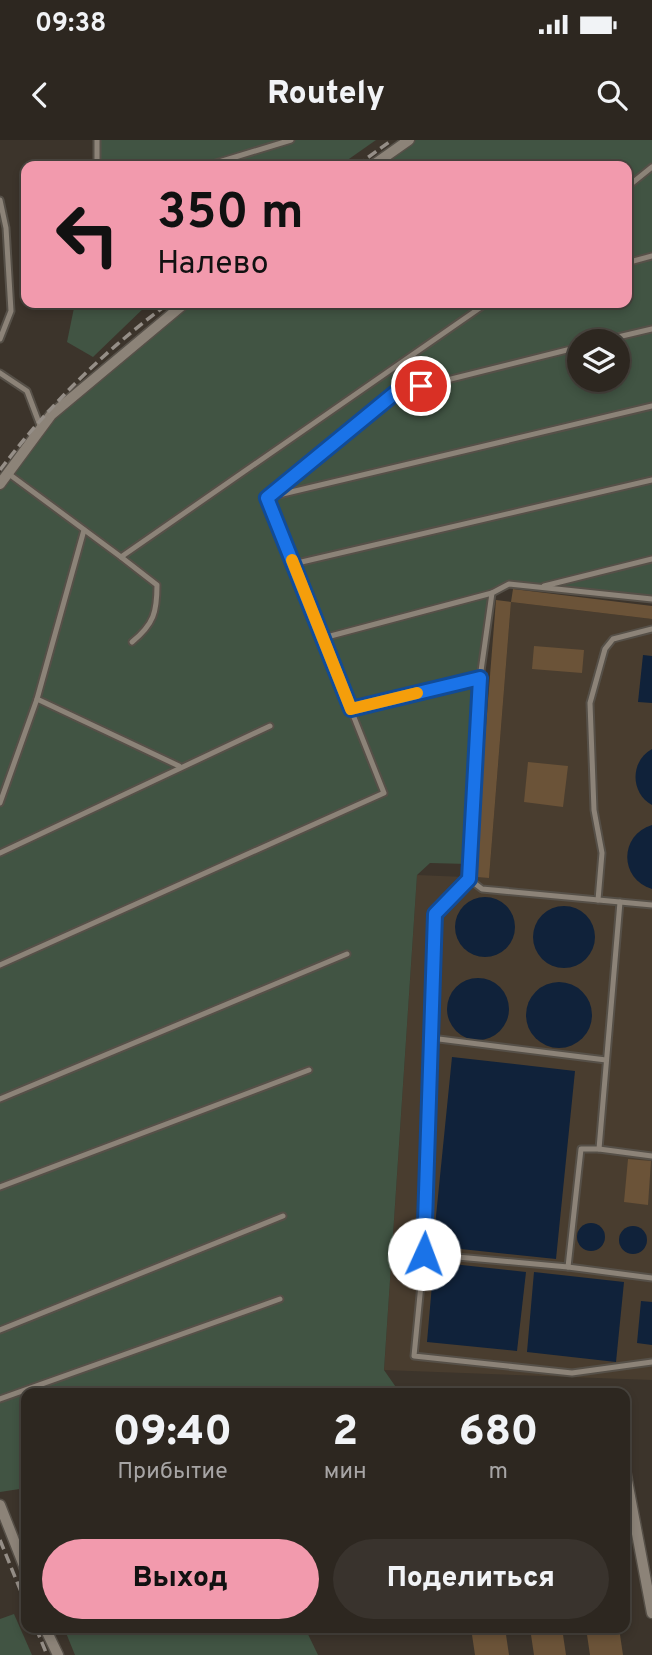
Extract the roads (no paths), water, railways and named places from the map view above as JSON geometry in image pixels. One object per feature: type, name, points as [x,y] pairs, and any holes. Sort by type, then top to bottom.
[{"type":"street","points":[[379,161],[409,140]]},
{"type":"street","points":[[0,484],[51,415],[179,308]]},
{"type":"street","points":[[630,1496],[652,1613]]},
{"type":"street","points":[[0,1505],[21,1558]]},
{"type":"street","points":[[47,1633],[58,1655]]},
{"type":"lane","points":[[97,140],[97,161]]},
{"type":"lane","points":[[222,161],[291,140]]},
{"type":"lane","points":[[632,183],[652,167]]},
{"type":"lane","points":[[0,200],[6,228],[11,311],[0,340]]},
{"type":"lane","points":[[632,261],[652,256]]},
{"type":"lane","points":[[121,557],[479,308]]},
{"type":"lane","points":[[630,334],[652,329]]},
{"type":"lane","points":[[267,498],[395,393],[567,350]]},
{"type":"lane","points":[[0,373],[26,391],[41,428]]},
{"type":"lane","points":[[267,498],[652,406]]},
{"type":"lane","points":[[7,473],[157,585],[157,612],[149,628],[132,642]]},
{"type":"lane","points":[[293,564],[652,480]]},
{"type":"lane","points":[[0,965],[384,793],[267,498]]},
{"type":"lane","points":[[0,803],[37,699],[84,530]]},
{"type":"lane","points":[[541,587],[652,559]]},
{"type":"lane","points":[[323,638],[492,593],[509,584],[652,600]]},
{"type":"lane","points":[[492,593],[480,678],[469,879],[435,914],[424,1254],[414,1356],[572,1373],[652,1362]]},
{"type":"lane","points":[[598,900],[602,853],[594,810],[590,703],[604,649],[613,639],[652,629]]},
{"type":"lane","points":[[351,709],[480,678]]},
{"type":"lane","points":[[37,699],[179,766]]},
{"type":"lane","points":[[0,853],[179,766],[270,726]]},
{"type":"lane","points":[[469,879],[482,889],[652,905]]},
{"type":"lane","points":[[598,1149],[620,902]]},
{"type":"lane","points":[[0,1099],[347,954]]},
{"type":"lane","points":[[431,1038],[606,1060]]},
{"type":"lane","points":[[0,1186],[309,1070]]},
{"type":"lane","points":[[568,1267],[581,1149],[652,1156]]},
{"type":"lane","points":[[0,1330],[283,1216]]},
{"type":"lane","points":[[424,1254],[568,1267],[652,1278]]},
{"type":"lane","points":[[31,1388],[280,1299]]},
{"type":"lane","points":[[0,1399],[21,1392]]},
{"type":"water","points":[[643,655],[652,656],[652,703],[638,702]]},
{"type":"water","points":[[652,749],[652,805],[640,793],[636,777],[640,761]]},
{"type":"water","points":[[652,825],[652,889],[633,876],[627,857],[633,838]]},
{"type":"water","points":[[485,897],[506,906],[515,927],[506,948],[485,957],[464,948],[455,927],[464,906]]},
{"type":"water","points":[[564,906],[586,915],[595,937],[586,959],[564,968],[542,959],[533,937],[542,915]]},
{"type":"water","points":[[478,978],[490,980],[500,987],[507,997],[507,1021],[500,1031],[490,1038],[478,1040],[466,1038],[456,1031],[449,1021],[447,1009],[449,997],[456,987],[466,980]]},
{"type":"water","points":[[559,982],[572,985],[582,992],[589,1002],[592,1015],[589,1028],[582,1038],[572,1045],[559,1048],[546,1045],[536,1038],[529,1028],[526,1015],[529,1002],[536,992],[546,985]]},
{"type":"water","points":[[452,1057],[575,1071],[556,1259],[433,1246]]},
{"type":"water","points":[[591,1223],[601,1227],[605,1237],[601,1247],[591,1251],[581,1247],[577,1237],[581,1227]]},
{"type":"water","points":[[633,1226],[643,1230],[647,1240],[643,1250],[633,1254],[623,1250],[619,1240],[623,1230]]},
{"type":"water","points":[[434,1262],[526,1272],[517,1351],[427,1342]]},
{"type":"water","points":[[534,1272],[624,1282],[616,1362],[527,1352]]},
{"type":"water","points":[[641,1301],[652,1302],[652,1345],[637,1343]]},
{"type":"railway","points":[[363,161],[392,140]]},
{"type":"railway","points":[[0,470],[18,446],[78,380],[162,308]]},
{"type":"railway","points":[[0,1540],[21,1592]]},
{"type":"railway","points":[[38,1633],[47,1655]]}]
